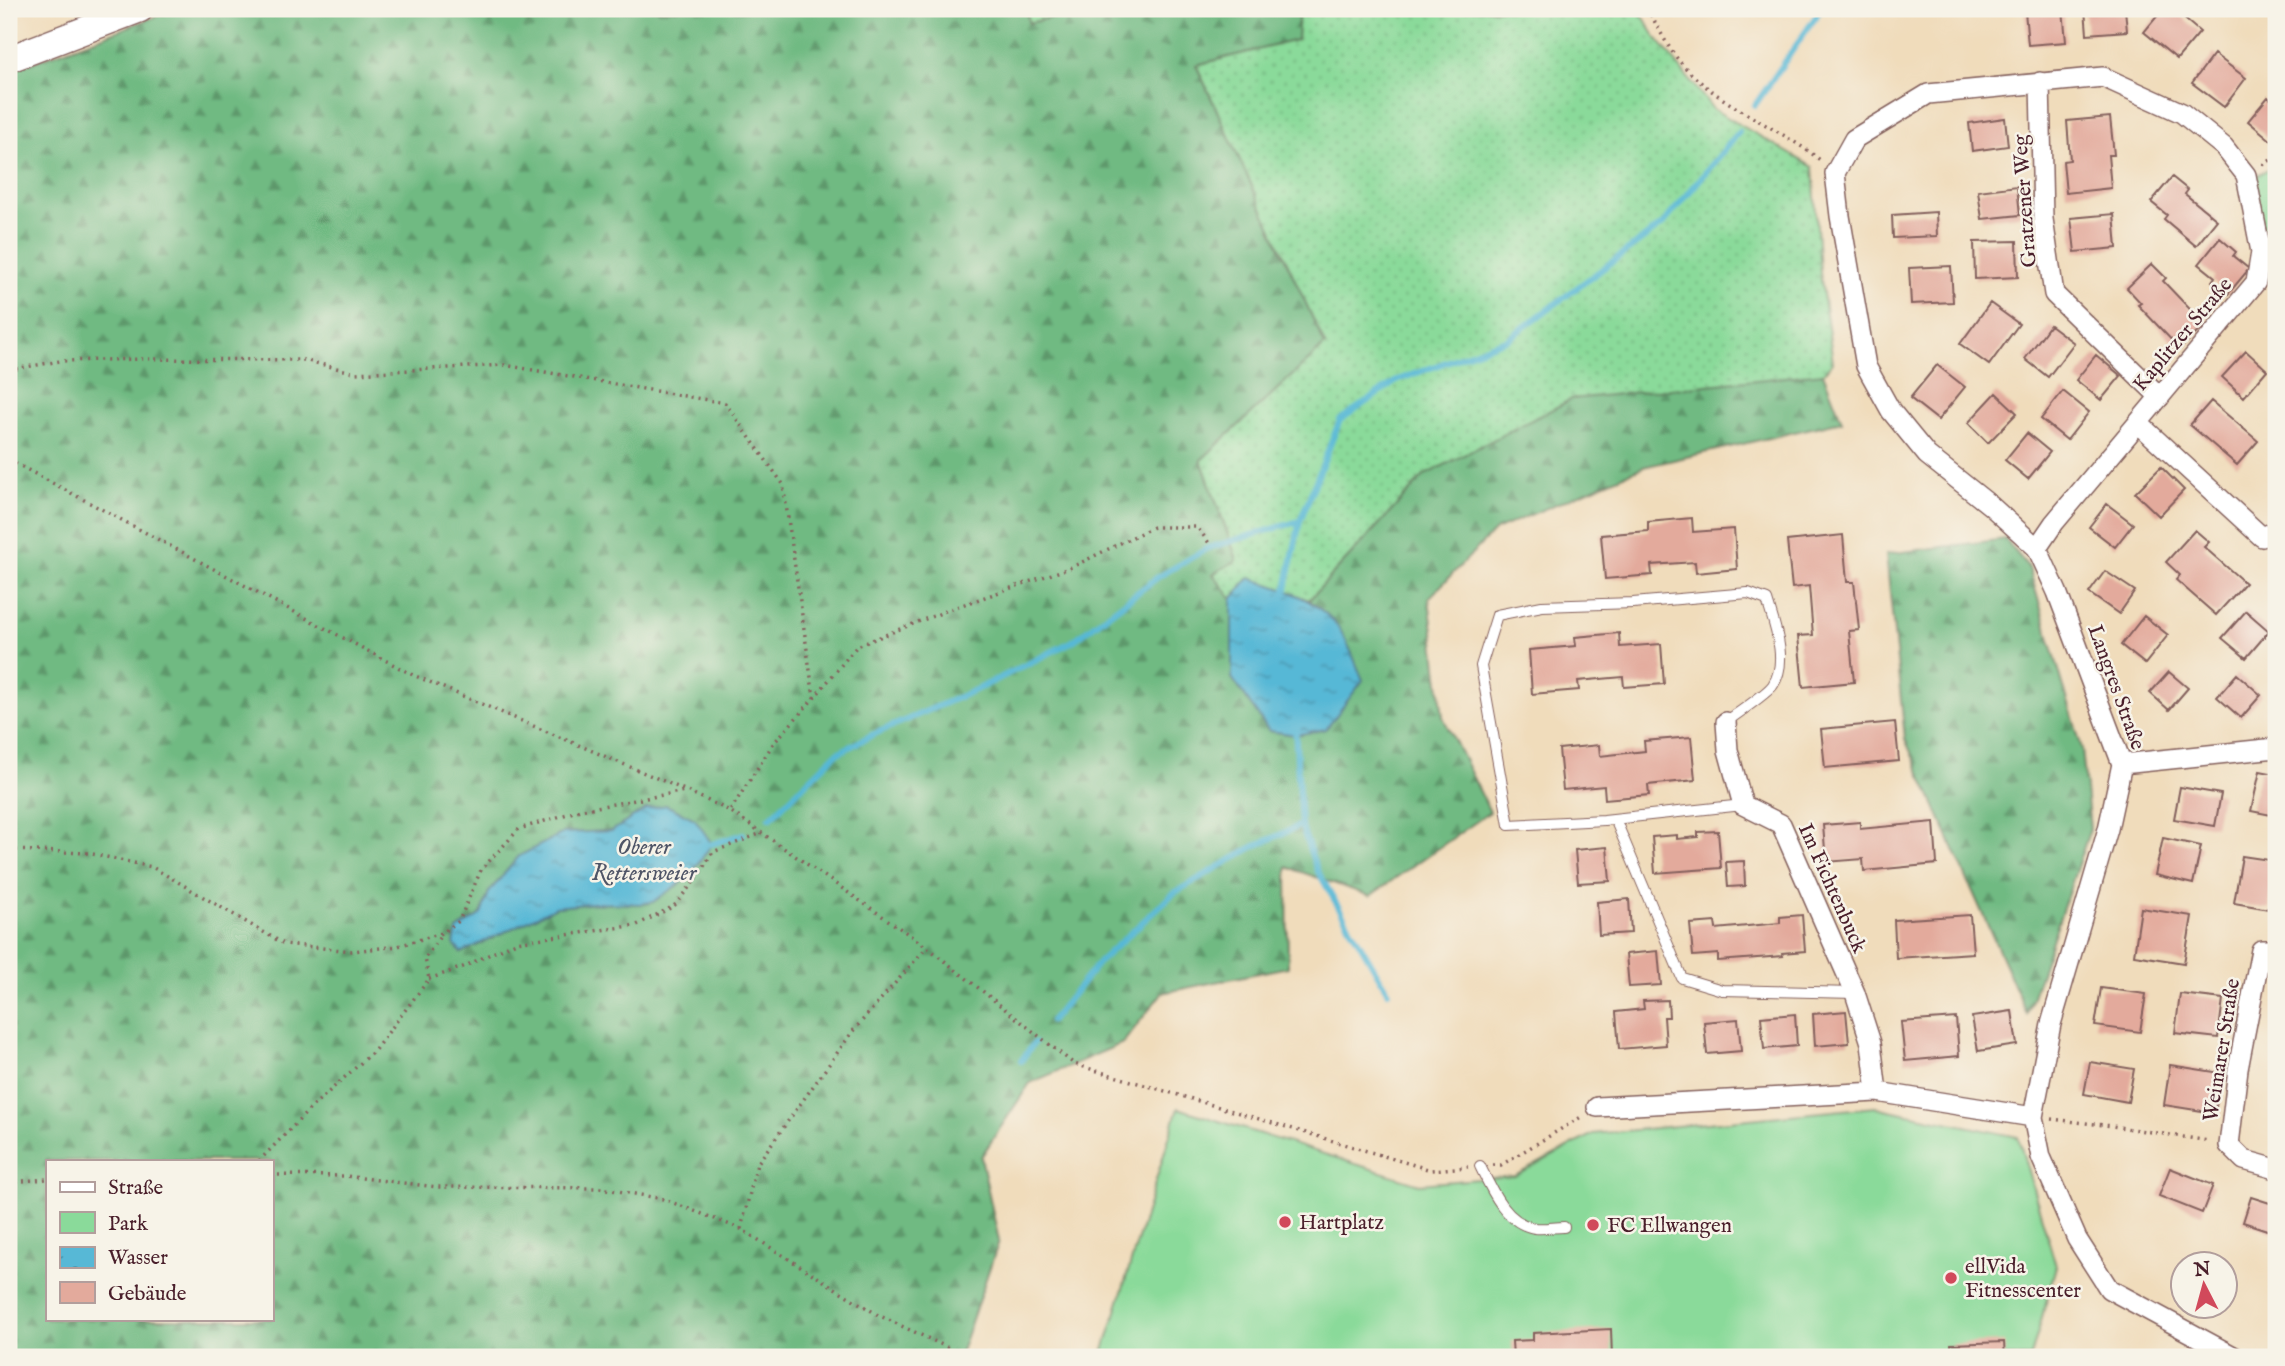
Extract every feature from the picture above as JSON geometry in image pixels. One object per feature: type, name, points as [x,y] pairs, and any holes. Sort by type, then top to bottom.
[{"type":"main road","points":[[9,59],[140,9]]},
{"type":"street","name":"Kaplitzer Straße","points":[[1836,173],[1854,139],[1928,94],[2103,78],[2182,113],[2224,147],[2246,175],[2261,252],[2256,282],[2054,523],[2037,548]]},
{"type":"street","name":"Gratzener Weg","points":[[2040,82],[2043,219],[2054,294],[2160,397]]},
{"type":"street","name":"Langres Straße","points":[[1836,173],[1840,216],[1866,366],[1891,411],[1927,455],[1991,506],[2037,548],[2057,592],[2122,764],[2108,829],[2051,1024],[2033,1117],[2041,1157],[2072,1227],[2109,1289],[2235,1357]]},
{"type":"street","points":[[2138,423],[2262,537],[2276,531]]},
{"type":"street","points":[[1726,722],[1728,750],[1743,805]]},
{"type":"street","points":[[2122,764],[2276,748]]},
{"type":"street","name":"Im Fichtenbuck","points":[[1743,805],[1781,824],[1855,993],[1871,1043],[1877,1092]]},
{"type":"street","name":"Weimarer Straße","points":[[2269,950],[2238,1069],[2229,1144],[2244,1160],[2276,1169]]},
{"type":"street","points":[[1597,1107],[1877,1092],[2033,1117]]},
{"type":"lane","points":[[1726,722],[1773,685],[1780,660],[1767,600],[1748,593],[1633,603],[1542,606],[1497,615],[1481,666],[1509,825],[1615,819],[1743,805]]},
{"type":"lane","points":[[1615,819],[1682,978],[1722,990],[1855,993]]},
{"type":"lane","points":[[1480,1166],[1494,1196],[1515,1219],[1534,1228],[1564,1227]]},
{"type":"path","points":[[1647,9],[1681,64],[1690,72],[1727,104],[1803,146],[1836,173]]},
{"type":"path","points":[[9,370],[60,361],[144,359],[304,360],[356,373],[504,365],[724,403],[783,484],[814,698]]},
{"type":"path","points":[[9,460],[413,675],[730,811],[928,947],[1074,1064],[1430,1170],[1501,1165],[1597,1107]]},
{"type":"path","points":[[730,811],[773,744],[857,646],[956,607],[1072,567],[1153,527],[1197,527],[1209,543]]},
{"type":"path","points":[[429,979],[425,958],[442,933],[458,921],[481,870],[519,829],[580,810],[687,791]]},
{"type":"path","points":[[260,1160],[314,1105],[374,1051],[429,979],[463,967],[516,942],[637,925],[674,906],[713,852],[762,833]]},
{"type":"path","points":[[9,850],[88,853],[152,867],[284,944],[352,951],[398,946],[442,933]]},
{"type":"path","points":[[740,1229],[757,1164],[853,1031],[928,947]]},
{"type":"path","points":[[2033,1117],[2229,1144]]},
{"type":"path","points":[[273,1175],[345,1176],[437,1187],[601,1188],[663,1199],[740,1229],[878,1315],[968,1357]]},
{"type":"path","points":[[9,1182],[46,1179]]},
{"type":"green space","points":[[176,9],[500,9],[526,18],[558,9],[1026,9],[1029,23],[1086,9],[1299,9],[1297,40],[1196,65],[1325,345],[1201,460],[1237,560],[1213,574],[1232,599],[1232,678],[1270,731],[1296,735],[1337,626],[1309,600],[1425,475],[1572,399],[1823,373],[1842,421],[1643,467],[1495,530],[1429,598],[1443,717],[1490,812],[1370,896],[1287,867],[1288,967],[1162,993],[1123,1043],[1030,1083],[981,1157],[999,1241],[959,1357],[9,1357],[9,71]],"holes":[[[646,809],[653,902],[556,907],[461,953],[457,930],[481,914],[489,892],[563,833],[612,831]]]},
{"type":"green space","points":[[1026,9],[1086,9],[1029,23]]},
{"type":"green space","points":[[1299,9],[1639,9],[1654,35],[1713,109],[1813,167],[1820,273],[1833,362],[1823,373],[1425,475],[1309,600],[1249,578],[1232,599],[1213,574],[1237,559],[1201,460],[1325,345],[1196,65],[1296,40]]},
{"type":"green space","points":[[2276,165],[2276,251],[2266,247],[2253,177]]},
{"type":"green space","points":[[2005,539],[2029,568],[2082,749],[2090,829],[2027,1014],[1905,739],[1886,554]]},
{"type":"green space","name":"FC Ellwangen","points":[[1875,1107],[2018,1137],[2056,1266],[2031,1357],[1102,1357],[1178,1108],[1419,1184],[1515,1176],[1593,1134]]},
{"type":"water","points":[[1249,578],[1307,600],[1336,624],[1344,637],[1363,680],[1326,729],[1296,735],[1269,731],[1232,678],[1232,599]]},
{"type":"water","name":"Oberer Rettersweier","points":[[666,805],[695,819],[712,844],[689,877],[653,902],[556,907],[461,953],[454,944],[457,930],[481,914],[489,892],[519,856],[563,833],[612,831],[646,809]]},
{"type":"building","points":[[2063,9],[2066,42],[2028,45],[2025,11]]},
{"type":"building","points":[[2085,9],[2125,9],[2127,31],[2087,34]]},
{"type":"building","points":[[2163,9],[2173,9],[2200,32],[2177,59],[2144,32]]},
{"type":"building","points":[[2214,54],[2246,78],[2224,107],[2192,83]]},
{"type":"building","points":[[2268,97],[2276,104],[2276,139],[2273,142],[2248,121]]},
{"type":"building","points":[[2110,117],[2114,155],[2108,155],[2111,188],[2066,193],[2063,161],[2070,160],[2067,121]]},
{"type":"building","points":[[2005,118],[2008,146],[1972,151],[1969,123]]},
{"type":"building","points":[[2172,177],[2188,190],[2185,194],[2217,220],[2196,246],[2164,219],[2167,215],[2151,202]]},
{"type":"building","points":[[2017,186],[2020,215],[1982,219],[1978,191]]},
{"type":"building","points":[[1936,212],[1937,236],[1893,238],[1892,215]]},
{"type":"building","points":[[2114,214],[2117,248],[2075,252],[2071,218]]},
{"type":"building","points":[[2220,238],[2236,252],[2233,256],[2249,269],[2228,294],[2212,281],[2215,277],[2199,264]]},
{"type":"building","points":[[2017,241],[2018,277],[1975,279],[1974,242]]},
{"type":"building","points":[[2152,264],[2166,278],[2163,281],[2205,325],[2180,349],[2138,305],[2141,303],[2127,288]]},
{"type":"building","points":[[1951,266],[1953,302],[1911,304],[1909,268]]},
{"type":"building","points":[[1990,303],[2019,324],[1989,365],[1960,344]]},
{"type":"building","points":[[2050,325],[2074,343],[2048,377],[2025,359]]},
{"type":"building","points":[[2246,351],[2267,370],[2244,397],[2222,377]]},
{"type":"building","points":[[2096,355],[2121,376],[2101,400],[2076,380]]},
{"type":"building","points":[[1937,365],[1965,387],[1938,420],[1910,398]]},
{"type":"building","points":[[2063,391],[2089,412],[2067,440],[2041,419]]},
{"type":"building","points":[[1996,393],[2017,413],[1988,443],[1968,423]]},
{"type":"building","points":[[2211,401],[2258,441],[2237,465],[2190,425]]},
{"type":"building","points":[[2027,433],[2050,452],[2028,479],[2005,460]]},
{"type":"building","points":[[2161,467],[2184,490],[2159,516],[2135,493]]},
{"type":"building","points":[[2107,504],[2133,524],[2115,547],[2089,527]]},
{"type":"building","points":[[1692,518],[1693,532],[1734,529],[1737,569],[1696,573],[1695,562],[1651,565],[1652,575],[1605,579],[1601,535],[1648,531],[1648,522]]},
{"type":"building","points":[[2195,530],[2209,542],[2204,547],[2245,583],[2216,615],[2176,580],[2180,575],[2166,562]]},
{"type":"building","points":[[1843,535],[1847,582],[1854,582],[1859,630],[1849,631],[1854,682],[1803,687],[1798,636],[1813,635],[1809,586],[1792,588],[1787,541]]},
{"type":"building","points":[[2105,571],[2135,591],[2119,614],[2089,593]]},
{"type":"building","points":[[2246,611],[2269,631],[2246,658],[2222,638]]},
{"type":"building","points":[[2144,616],[2168,635],[2145,664],[2121,645]]},
{"type":"building","points":[[1619,633],[1620,647],[1661,644],[1664,684],[1624,687],[1623,677],[1578,681],[1579,690],[1532,694],[1529,650],[1576,646],[1575,637]]},
{"type":"building","points":[[2169,672],[2188,688],[2169,710],[2150,693]]},
{"type":"building","points":[[2237,674],[2261,695],[2241,718],[2217,697]]},
{"type":"building","points":[[1895,722],[1899,761],[1825,768],[1821,729]]},
{"type":"building","points":[[1691,737],[1695,780],[1648,785],[1649,795],[1605,799],[1604,786],[1563,790],[1559,749],[1599,745],[1600,756],[1645,751],[1644,741]]},
{"type":"building","points":[[2260,771],[2276,774],[2276,816],[2251,811]]},
{"type":"building","points":[[2180,787],[2221,794],[2215,826],[2174,819]]},
{"type":"building","points":[[1860,822],[1860,829],[1934,822],[1937,864],[1864,871],[1863,859],[1826,862],[1823,825]]},
{"type":"building","points":[[1718,831],[1721,868],[1655,873],[1652,837],[1677,835],[1677,839],[1698,837],[1698,832]]},
{"type":"building","points":[[2163,838],[2201,846],[2193,884],[2155,875]]},
{"type":"building","points":[[1607,847],[1610,881],[1578,883],[1575,850]]},
{"type":"building","points":[[2242,856],[2276,861],[2269,909],[2234,903]]},
{"type":"building","points":[[1744,861],[1745,886],[1728,887],[1726,862]]},
{"type":"building","points":[[1629,899],[1631,933],[1599,935],[1597,902]]},
{"type":"building","points":[[2141,908],[2192,916],[2184,963],[2134,955]]},
{"type":"building","points":[[1802,915],[1805,951],[1782,953],[1783,956],[1718,961],[1718,954],[1693,956],[1690,924],[1715,922],[1716,929],[1780,923],[1780,917]]},
{"type":"building","points":[[1970,915],[1973,953],[1896,958],[1894,920]]},
{"type":"building","points":[[1658,951],[1661,985],[1629,987],[1626,954]]},
{"type":"building","points":[[2101,988],[2146,994],[2140,1032],[2095,1026]]},
{"type":"building","points":[[2180,994],[2223,999],[2218,1038],[2175,1033]]},
{"type":"building","points":[[1668,1000],[1669,1017],[1664,1017],[1666,1045],[1619,1049],[1616,1012],[1644,1009],[1643,1001]]},
{"type":"building","points":[[1846,1011],[1849,1043],[1815,1046],[1813,1014]]},
{"type":"building","points":[[2012,1011],[2017,1045],[1978,1051],[1972,1017]]},
{"type":"building","points":[[1795,1014],[1797,1046],[1764,1049],[1761,1017]]},
{"type":"building","points":[[1956,1018],[1959,1056],[1905,1061],[1901,1022]]},
{"type":"building","points":[[1738,1019],[1741,1051],[1707,1054],[1704,1022]]},
{"type":"building","points":[[2090,1062],[2134,1069],[2128,1102],[2084,1094]]},
{"type":"building","points":[[2170,1065],[2221,1073],[2215,1113],[2164,1105]]},
{"type":"building","points":[[2170,1168],[2213,1185],[2202,1213],[2159,1196]]},
{"type":"building","points":[[2251,1197],[2276,1205],[2276,1233],[2243,1222]]},
{"type":"building","points":[[1611,1329],[1612,1357],[1513,1357],[1512,1341],[1533,1340],[1533,1333]]},
{"type":"building","points":[[2004,1342],[2005,1357],[1952,1357],[1951,1344]]},
{"type":"waterway","points":[[1755,105],[1821,9]]},
{"type":"waterway","points":[[770,818],[836,754],[872,735],[984,686],[1073,641],[1158,577],[1208,548],[1300,521],[1340,420],[1398,380],[1508,339],[1663,224],[1739,132]]},
{"type":"waterway","points":[[1285,594],[1300,521]]},
{"type":"waterway","points":[[1295,727],[1301,825],[1317,870],[1388,992]]},
{"type":"waterway","points":[[1051,1021],[1100,961],[1174,893],[1253,847],[1301,825]]},
{"type":"waterway","points":[[712,844],[743,834]]},
{"type":"waterway","points":[[1021,1061],[1034,1043]]},
{"type":"place","name":"Hartplatz","points":[[1285,1222]]},
{"type":"place","name":"FC Ellwangen","points":[[1593,1225]]},
{"type":"place","name":"ellVida Fitnesscenter","points":[[1951,1278]]}]
